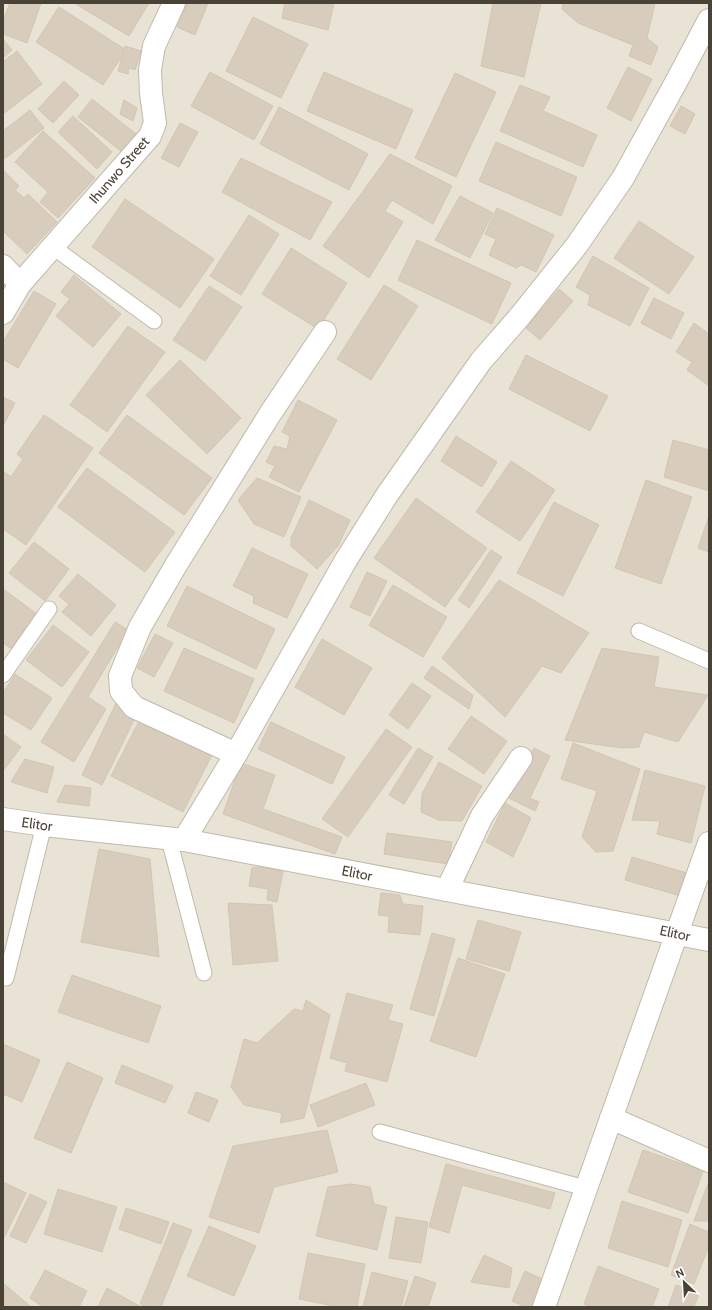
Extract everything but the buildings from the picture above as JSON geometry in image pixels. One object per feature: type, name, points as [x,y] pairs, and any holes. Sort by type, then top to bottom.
[{"type":"street","name":"Ihunwo Street","points":[[3,313],[20,284],[150,136],[155,122],[151,93],[150,70],[154,46],[174,3]]},
{"type":"street","points":[[176,839],[236,754],[346,560],[387,495],[481,361],[578,245],[623,178],[709,20]]},
{"type":"street","points":[[3,266],[20,284]]},
{"type":"street","points":[[236,754],[134,706],[121,691],[120,676],[140,628],[176,565],[270,414],[325,332]]},
{"type":"street","points":[[447,890],[482,816],[521,758]]},
{"type":"street","name":"Elitor","points":[[3,819],[44,826],[176,839],[709,940]]},
{"type":"street","points":[[544,1307],[709,843]]},
{"type":"street","points":[[611,1118],[709,1161]]},
{"type":"lane","points":[[53,247],[154,322]]},
{"type":"lane","points":[[3,675],[49,609]]},
{"type":"lane","points":[[639,631],[709,661]]},
{"type":"lane","points":[[6,978],[44,826]]},
{"type":"lane","points":[[176,839],[204,973]]},
{"type":"lane","points":[[380,1132],[586,1188]]},
{"type":"shaded area","points":[[3,3],[709,3],[709,1307],[3,1307]]}]
